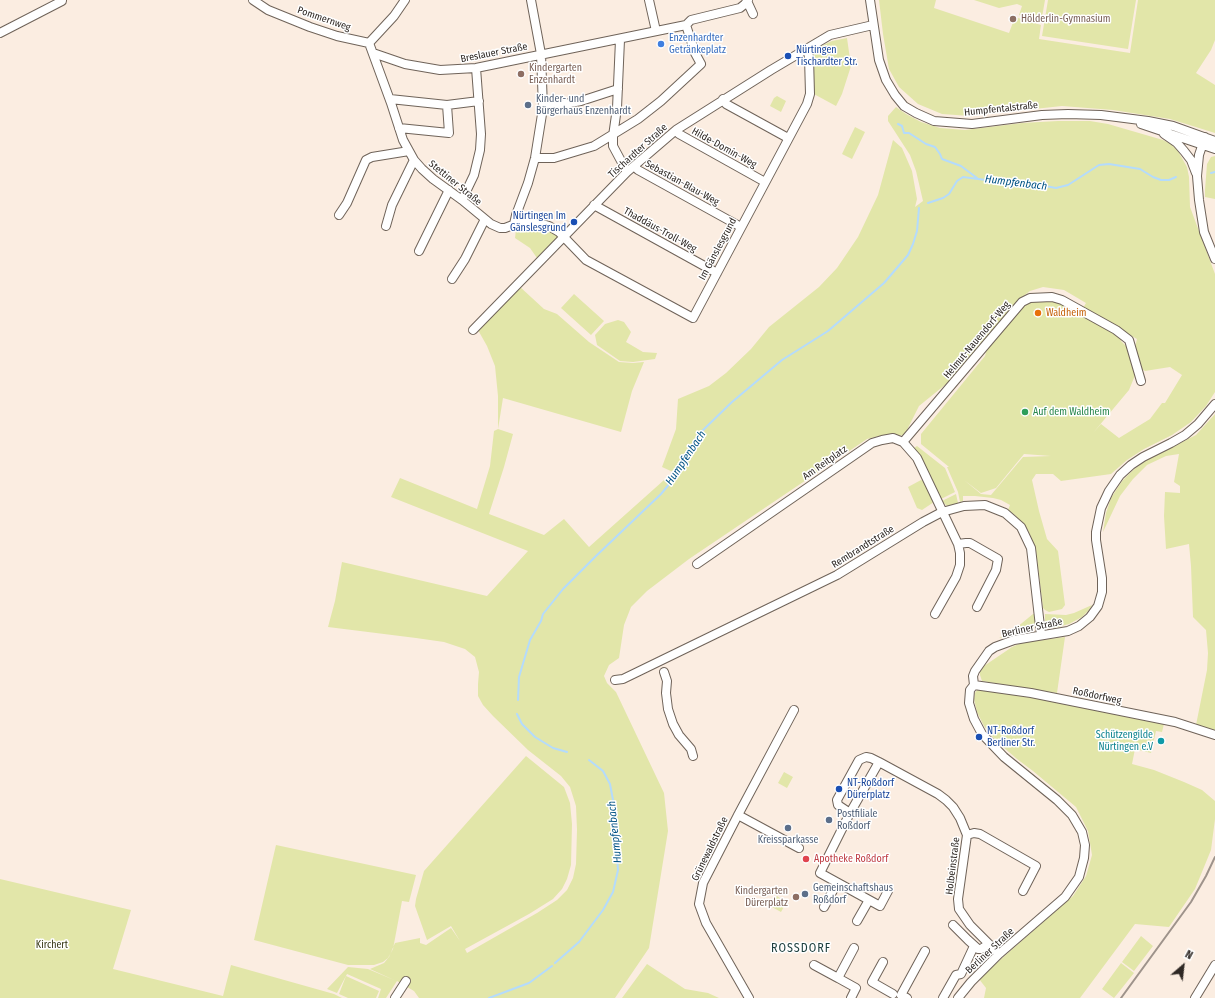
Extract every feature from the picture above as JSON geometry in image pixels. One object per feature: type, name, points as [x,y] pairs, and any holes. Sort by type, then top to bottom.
[{"type":"street","name":"Pommernweg","points":[[253,0],[268,10],[310,27],[369,43]]},
{"type":"street","points":[[369,43],[394,16],[405,0]]},
{"type":"street","points":[[514,224],[535,158],[543,108],[541,54],[531,0]]},
{"type":"street","points":[[649,0],[656,31]]},
{"type":"street","points":[[747,0],[753,14]]},
{"type":"street","name":"Breslauer Straße","points":[[373,54],[405,64],[434,69],[460,70],[476,68],[541,54],[620,40],[686,25],[691,20],[740,8],[747,0]]},
{"type":"street","name":"Humpfentalstraße","points":[[870,0],[882,72],[892,92],[904,106],[916,113],[934,120],[972,124],[1042,115],[1102,115],[1173,126],[1204,140],[1215,149]]},
{"type":"street","points":[[0,33],[62,1]]},
{"type":"street","points":[[535,158],[554,158],[594,146],[613,136],[661,101],[701,64],[695,54],[686,25]]},
{"type":"street","name":"Tischardter Straße","points":[[473,330],[627,172],[676,130],[830,35],[873,25]]},
{"type":"street","points":[[620,40],[618,89],[613,146],[627,172]]},
{"type":"street","name":"Stettiner Straße","points":[[369,43],[390,99],[403,140],[414,160],[433,179],[491,224],[500,228],[505,228],[523,221],[533,221],[542,223],[559,232],[563,237]]},
{"type":"street","name":"Im Gänslesgrund","points":[[563,237],[586,260],[692,318],[807,104],[810,94],[809,56],[807,49]]},
{"type":"street","points":[[462,200],[474,174],[480,150],[481,134],[476,68]]},
{"type":"street","points":[[543,108],[581,101],[618,89]]},
{"type":"street","points":[[390,99],[447,105],[479,101]]},
{"type":"street","points":[[723,100],[726,104],[788,138]]},
{"type":"street","points":[[399,128],[449,133],[447,105]]},
{"type":"street","name":"Humpfentalstraße","points":[[1121,118],[1150,127],[1204,140],[1215,141]]},
{"type":"street","points":[[1150,127],[1177,143],[1191,160],[1197,176],[1201,219],[1204,232],[1215,258]]},
{"type":"street","name":"Hilde-Domin-Weg","points":[[676,130],[679,134],[765,182]]},
{"type":"street","points":[[1197,176],[1204,140]]},
{"type":"street","points":[[339,215],[347,203],[366,160],[372,157],[409,151]]},
{"type":"street","points":[[386,226],[392,205],[414,160]]},
{"type":"street","name":"Sebastian-Blau-Weg","points":[[634,166],[638,170],[742,227]]},
{"type":"street","points":[[419,252],[449,190]]},
{"type":"street","name":"Thaddäus-Troll-Weg","points":[[594,206],[716,273]]},
{"type":"street","points":[[452,279],[466,260],[485,219]]},
{"type":"street","name":"Helmut-Nauendorf-Weg","points":[[903,442],[1022,302],[1030,298],[1052,297],[1062,300],[1116,330],[1129,340],[1141,381]]},
{"type":"street","name":"Berliner Straße","points":[[958,998],[971,982],[999,954],[1071,891],[1082,871],[1085,845],[1082,832],[1065,807],[1004,757],[982,734],[974,719],[969,703],[970,690],[974,685],[974,673],[989,651],[1004,643],[1068,631],[1079,626],[1090,618],[1098,606],[1102,585],[1096,540],[1097,524],[1102,504],[1114,483],[1131,465],[1192,430],[1215,404]]},
{"type":"street","name":"Am Reitplatz","points":[[697,564],[872,443],[893,438],[903,442]]},
{"type":"street","points":[[903,442],[917,458],[958,544],[960,553],[960,565],[956,577],[935,614]]},
{"type":"street","name":"Rembrandtstraße","points":[[615,680],[623,679],[837,576],[908,531],[942,512],[964,506],[985,506],[1005,513],[1021,527],[1031,548],[1041,635]]},
{"type":"street","points":[[958,544],[970,543],[998,559],[995,573],[977,607]]},
{"type":"street","points":[[664,672],[667,681],[666,693],[668,709],[676,730],[691,749],[693,756]]},
{"type":"street","name":"Roßdorfweg","points":[[974,685],[1031,693],[1152,717],[1175,722],[1215,735]]},
{"type":"street","name":"Grünewaldstraße","points":[[749,998],[706,923],[699,904],[703,884],[794,710]]},
{"type":"street","points":[[850,813],[838,805],[837,802],[859,760],[868,757],[879,762],[850,813],[820,872],[880,906],[888,891]]},
{"type":"street","name":"Holbeinstraße","points":[[879,762],[938,794],[953,807],[960,818],[967,834],[958,899],[960,909],[970,925],[999,954]]},
{"type":"street","points":[[738,815],[799,848]]},
{"type":"street","points":[[967,834],[980,834],[1036,866],[1023,891]]},
{"type":"street","points":[[824,907],[838,883]]},
{"type":"street","points":[[857,922],[869,900]]},
{"type":"street","points":[[953,925],[974,946],[981,949],[989,944]]},
{"type":"street","points":[[943,998],[956,975],[961,974],[974,946]]},
{"type":"street","points":[[838,978],[854,948]]},
{"type":"street","points":[[907,998],[901,995],[925,951]]},
{"type":"street","points":[[883,962],[872,982],[893,994]]},
{"type":"street","points":[[814,965],[856,988],[851,998]]},
{"type":"street","points":[[1195,998],[1215,965]]},
{"type":"street","points":[[395,998],[406,981]]},
{"type":"green space","points":[[879,0],[936,0],[934,8],[1009,33],[1015,17],[1041,25],[1039,39],[1130,53],[1138,0],[1215,0],[1215,40],[1211,50],[1196,73],[1215,85],[1215,133],[1170,119],[1113,110],[1062,106],[970,116],[942,114],[918,104],[899,87],[889,69]]},
{"type":"green space","points":[[974,0],[1045,0],[1041,23],[1019,15],[1022,6],[1017,4],[999,8]]},
{"type":"green space","points":[[1048,0],[1136,0],[1128,49],[1042,36]]},
{"type":"green space","points":[[847,38],[851,66],[842,94],[836,106],[812,93],[811,54],[814,49],[832,41]]},
{"type":"green space","points":[[777,96],[786,101],[781,112],[770,106],[774,98]]},
{"type":"green space","points":[[896,107],[921,122],[940,128],[965,130],[1022,123],[1058,121],[1090,121],[1108,124],[1163,140],[1171,144],[1178,151],[1187,167],[1189,177],[1190,207],[1215,274],[1215,392],[1206,406],[1191,422],[1172,435],[1144,449],[1127,460],[1111,474],[1061,481],[1053,474],[1036,474],[1032,480],[1047,539],[1058,551],[1065,605],[1062,609],[1049,612],[1043,608],[1036,551],[1028,530],[1015,515],[1008,510],[1010,505],[1001,500],[975,496],[963,496],[963,501],[960,502],[958,492],[947,467],[949,467],[921,444],[921,434],[985,356],[987,349],[1026,303],[1045,299],[1061,302],[1120,334],[1121,341],[1130,350],[1136,373],[1129,390],[1093,433],[1101,424],[1119,438],[1150,419],[1162,403],[1165,403],[1182,375],[1170,367],[1145,371],[1139,367],[1134,351],[1137,339],[1083,308],[1086,303],[1064,290],[1043,287],[1030,291],[1022,297],[976,355],[951,380],[919,406],[903,435],[879,436],[867,439],[689,559],[647,591],[631,607],[624,625],[619,658],[609,665],[604,676],[607,683],[616,692],[664,793],[668,831],[649,948],[615,998],[419,998],[414,991],[397,981],[386,998],[378,998],[381,989],[347,974],[337,993],[327,989],[348,967],[368,969],[394,980],[370,969],[384,963],[389,957],[395,943],[420,938],[420,943],[426,945],[451,928],[460,941],[451,926],[427,940],[415,906],[424,871],[526,756],[564,787],[570,803],[572,824],[571,865],[567,879],[562,889],[553,899],[465,949],[467,953],[557,900],[567,890],[573,878],[576,864],[577,830],[576,806],[570,787],[561,776],[528,750],[483,705],[478,696],[479,672],[475,657],[465,649],[444,642],[328,627],[335,601],[342,562],[487,596],[528,551],[391,497],[400,478],[477,509],[490,466],[494,431],[498,429],[513,434],[489,514],[544,535],[564,519],[589,547],[673,472],[662,467],[676,429],[678,399],[709,386],[726,373],[751,349],[769,327],[819,287],[837,268],[858,237],[878,195],[893,140],[902,148],[912,171],[917,199],[915,207],[923,201],[916,171],[910,155],[888,121],[888,116]],"holes":[[[1024,454],[1051,456],[1023,457],[991,495],[981,494],[964,480],[981,493],[996,488]]]},
{"type":"green space","points":[[855,127],[865,132],[852,159],[842,154]]},
{"type":"green space","points":[[1215,156],[1215,199],[1205,197],[1205,190],[1207,164],[1211,157]]},
{"type":"green space","points":[[527,225],[545,228],[559,236],[537,258],[530,248],[515,238],[516,230],[527,228]]},
{"type":"green space","points":[[519,286],[544,309],[557,314],[589,342],[619,362],[644,362],[632,391],[621,432],[503,398],[498,429],[498,396],[495,366],[487,346],[478,330]]},
{"type":"green space","points":[[574,294],[604,321],[591,335],[561,308]]},
{"type":"green space","points":[[618,320],[624,322],[631,332],[626,342],[643,352],[657,353],[655,359],[633,362],[620,361],[597,345],[595,335],[605,324]]},
{"type":"green space","points":[[1215,414],[1215,731],[1196,725],[1207,670],[1208,653],[1206,630],[1193,617],[1189,544],[1166,549],[1164,516],[1165,492],[1180,493],[1180,486],[1174,482],[1179,454],[1166,456],[1147,465],[1133,479],[1120,496],[1103,532],[1106,513],[1111,498],[1122,481],[1145,461],[1196,435]]},
{"type":"green space","points":[[917,446],[945,468],[955,492],[941,499],[920,456],[914,448]]},
{"type":"green space","points":[[921,480],[924,481],[934,502],[922,510],[917,508],[908,487]]},
{"type":"green space","points":[[956,494],[958,503],[947,506],[942,501]]},
{"type":"green space","points":[[1092,605],[1082,617],[1069,624],[1054,628],[1045,621],[1045,614],[1066,615]]},
{"type":"green space","points":[[1035,614],[1036,623],[1032,632],[999,638],[1011,632]]},
{"type":"green space","points":[[1065,637],[1057,693],[982,681],[980,671],[984,666],[1012,647],[1021,643]]},
{"type":"green space","points":[[981,689],[1022,695],[1164,724],[1162,732],[1156,731],[1151,753],[1135,749],[1132,764],[1154,770],[1202,790],[1215,801],[1215,819],[1211,850],[1195,889],[1169,927],[1135,924],[1080,998],[984,998],[986,988],[979,979],[1073,896],[1086,876],[1092,855],[1088,831],[1076,807],[995,740],[984,726],[977,712],[974,699],[977,690]]},
{"type":"green space","points":[[784,772],[793,777],[787,788],[778,783]]},
{"type":"green space","points":[[276,845],[416,875],[409,902],[402,901],[393,949],[388,958],[383,962],[374,965],[348,965],[254,940]]},
{"type":"green space","name":"Kirchert","points":[[0,879],[131,910],[113,969],[223,996],[231,965],[334,994],[342,998],[0,998]]},
{"type":"green space","points":[[777,896],[786,903],[781,912],[770,906]]},
{"type":"green space","points":[[1141,936],[1153,946],[1134,971],[1122,962]]},
{"type":"green space","points":[[1121,963],[1134,973],[1114,998],[1102,989]]},
{"type":"green space","points":[[647,964],[685,989],[708,993],[719,998],[622,998]]},
{"type":"green space","points":[[346,976],[379,991],[376,998],[348,998],[339,994]]},
{"type":"waterway","points":[[898,124],[902,126],[904,133],[909,133],[926,144],[935,147],[942,159],[961,166],[977,178]]},
{"type":"waterway","name":"Humpfenbach","points":[[928,203],[943,198],[949,194],[957,181],[963,177],[1056,188],[1068,185],[1099,165],[1109,164],[1140,169],[1161,180],[1169,180],[1176,177]]},
{"type":"waterway","name":"Humpfenbach","points":[[1211,173],[1215,172]]},
{"type":"waterway","name":"Humpfenbach","points":[[518,700],[519,677],[530,640],[541,621],[543,614],[563,589],[661,494],[676,476],[700,433],[732,402],[782,360],[828,331],[884,283],[908,255],[917,231],[919,208]]},
{"type":"waterway","name":"Humpfenbach","points":[[517,714],[522,724],[535,737],[553,748],[567,752]]},
{"type":"waterway","name":"Humpfenbach","points":[[555,963],[579,942],[603,910],[613,892],[618,870],[613,800],[610,784],[603,771],[589,760]]},
{"type":"waterway","name":"Humpfenbach","points":[[489,998],[529,983],[552,966]]},
{"type":"railway","points":[[1121,998],[1191,902],[1215,857]]},
{"type":"place","name":"Hölderlin-Gymnasium","points":[[1013,19]]},
{"type":"place","name":"Enzenhardter Getränkeplatz","points":[[661,44]]},
{"type":"place","name":"Nürtingen Tischardter Str.","points":[[788,56]]},
{"type":"place","name":"Kindergarten Enzenhardt","points":[[521,74]]},
{"type":"place","name":"Kinder- und Bürgerhaus Enzenhardt","points":[[528,105]]},
{"type":"place","name":"Nürtingen Im Gänslesgrund","points":[[574,222]]},
{"type":"place","name":"Waldheim","points":[[1038,313]]},
{"type":"place","name":"Auf dem Waldheim","points":[[1025,412]]},
{"type":"place","name":"NT-Roßdorf Berliner Str.","points":[[979,737]]},
{"type":"place","name":"Schützengilde Nürtingen e.V","points":[[1161,741]]},
{"type":"place","name":"NT-Roßdorf Dürerplatz","points":[[839,789]]},
{"type":"place","name":"Postfiliale Roßdorf","points":[[829,820]]},
{"type":"place","name":"Kreissparkasse","points":[[788,828]]},
{"type":"place","name":"Apotheke Roßdorf","points":[[806,859]]},
{"type":"place","name":"Gemeinschaftshaus Roßdorf","points":[[805,894]]},
{"type":"place","name":"Kindergarten Dürerplatz","points":[[796,897]]},
{"type":"district","name":"ROSSDORF","points":[[801,949]]}]
